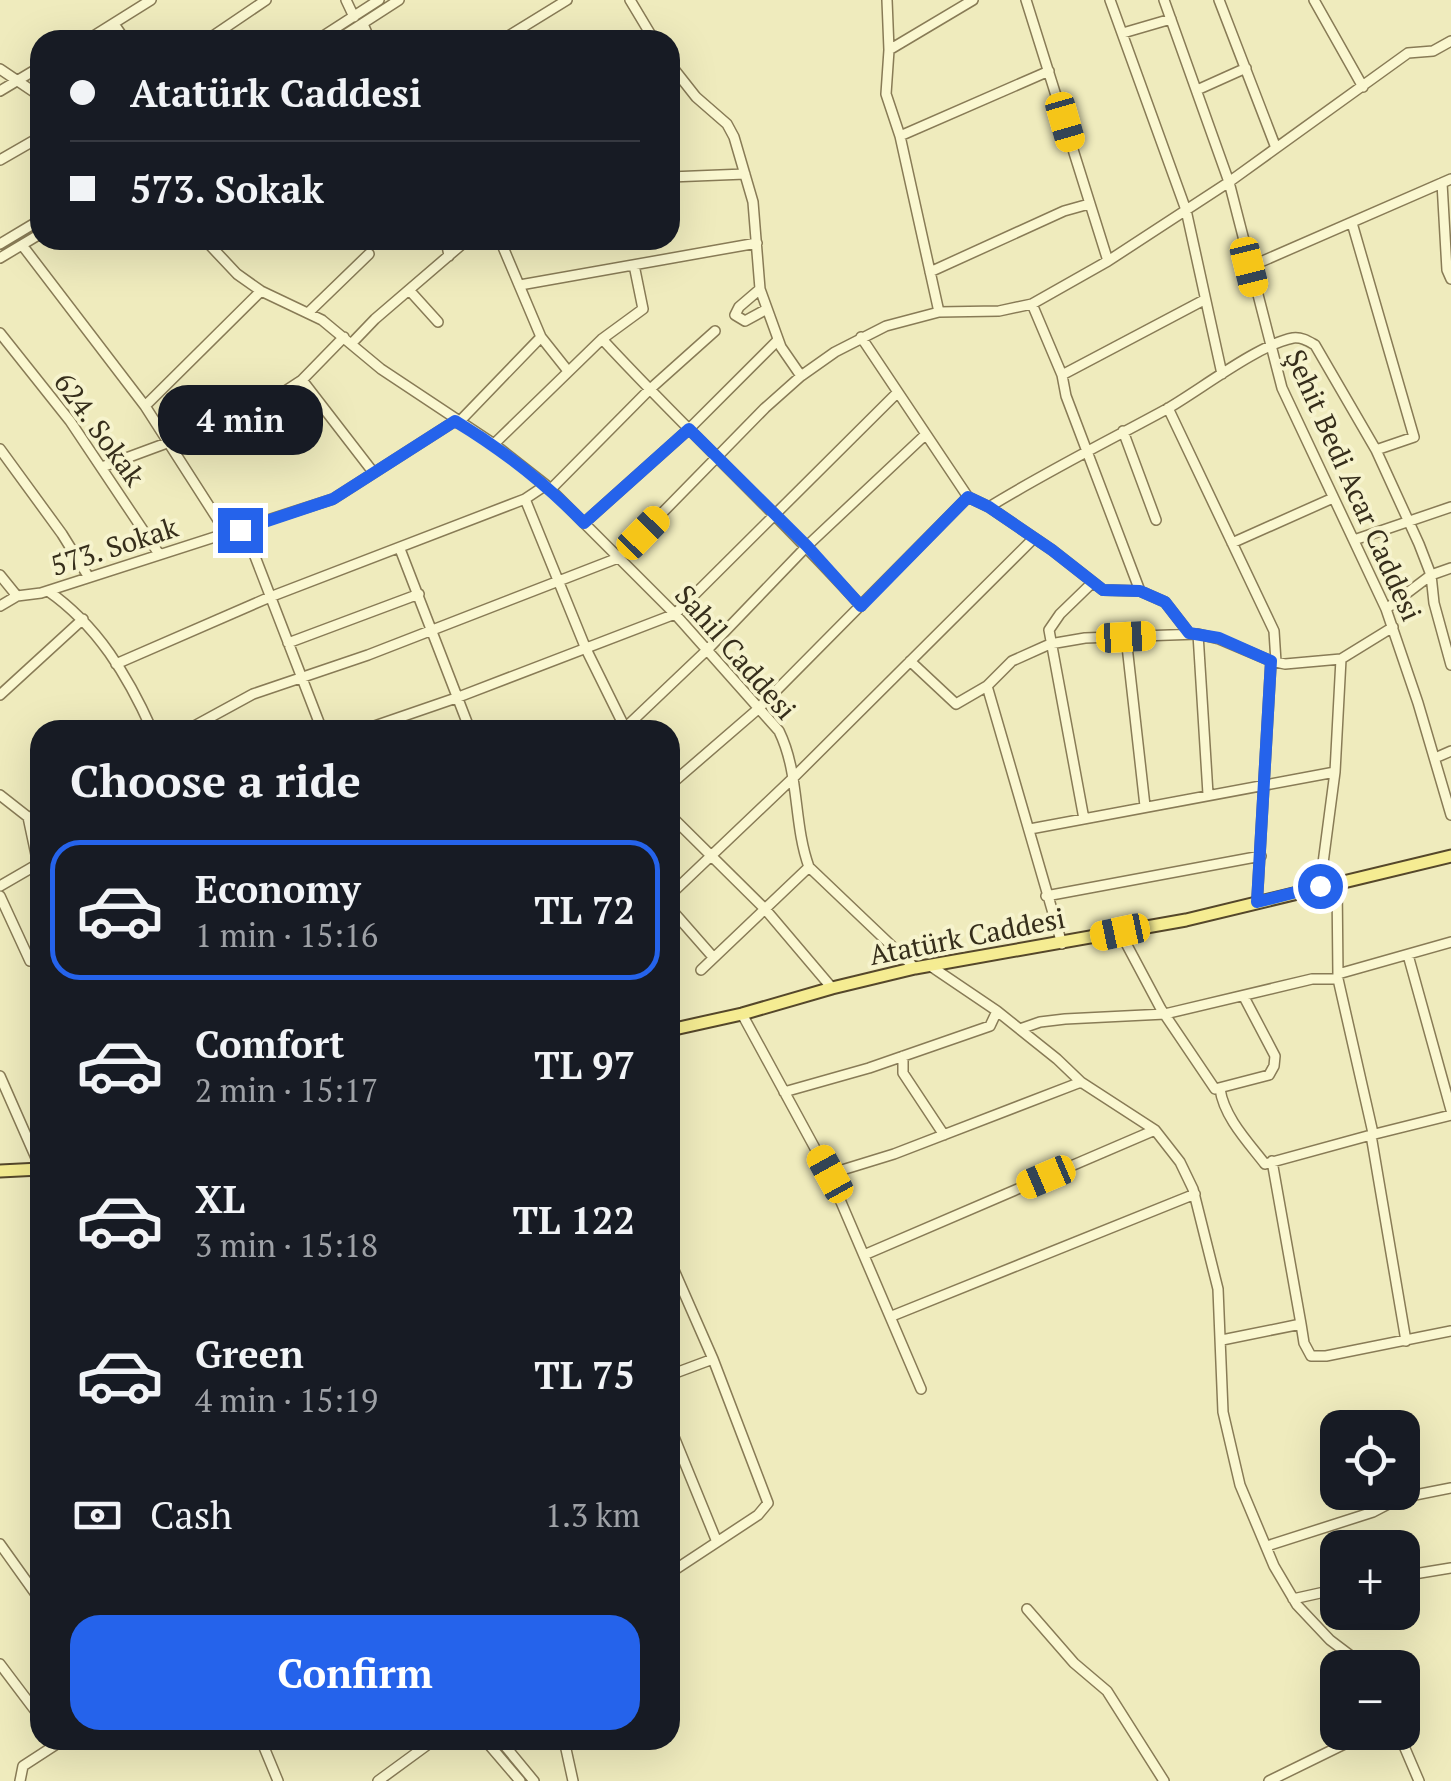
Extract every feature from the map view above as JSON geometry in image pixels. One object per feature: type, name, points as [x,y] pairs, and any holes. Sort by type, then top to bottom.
[{"type":"main road","name":"Atatürk Caddesi","points":[[680,1028],[914,968],[1120,932],[1451,856]]},
{"type":"main road","points":[[0,1170],[30,1168]]},
{"type":"street","points":[[104,30],[151,0]]},
{"type":"street","points":[[222,30],[266,0]]},
{"type":"street","points":[[346,0],[364,30]]},
{"type":"street","points":[[348,30],[379,0]]},
{"type":"street","points":[[338,30],[399,0]]},
{"type":"street","points":[[518,30],[567,0]]},
{"type":"street","points":[[630,0],[648,30]]},
{"type":"street","points":[[886,0],[886,94],[900,136],[939,312]]},
{"type":"street","points":[[889,50],[973,0]]},
{"type":"street","points":[[1026,0],[1108,261]]},
{"type":"street","points":[[1110,0],[1186,210],[1222,374]]},
{"type":"street","name":"Şehit Bedi Acar Caddesi","points":[[1164,0],[1229,182],[1270,348],[1292,414],[1386,609],[1451,815]]},
{"type":"street","points":[[1218,0],[1276,148]]},
{"type":"street","points":[[1314,0],[1363,87]]},
{"type":"street","points":[[1123,34],[1171,19]]},
{"type":"street","points":[[114,24],[118,30]]},
{"type":"street","points":[[205,720],[252,694],[618,558],[801,376],[861,337],[939,312],[999,311],[1032,304],[1108,261],[1229,182],[1408,52],[1433,52],[1451,41]]},
{"type":"street","points":[[1197,90],[1246,68]]},
{"type":"street","points":[[0,70],[30,89]]},
{"type":"street","points":[[900,136],[1049,70]]},
{"type":"street","points":[[0,91],[30,73]]},
{"type":"street","points":[[680,77],[696,98],[728,124],[753,202],[760,289],[778,340],[801,376]]},
{"type":"street","points":[[0,160],[30,143]]},
{"type":"street","points":[[680,177],[744,174]]},
{"type":"street","points":[[1249,267],[1446,181],[1447,270],[1451,279]]},
{"type":"street","points":[[930,272],[1064,211],[1089,204]]},
{"type":"street","points":[[1352,223],[1414,437],[1376,450]]},
{"type":"street","points":[[0,244],[30,226]]},
{"type":"street","points":[[0,258],[30,240]]},
{"type":"street","points":[[520,286],[757,243]]},
{"type":"street","points":[[22,245],[145,406],[227,534]]},
{"type":"street","name":"Sahil Caddesi","points":[[214,250],[261,291],[308,313],[348,340],[380,369],[494,444],[549,487],[675,614],[779,731],[794,777],[803,850],[809,867]]},
{"type":"street","points":[[448,250],[449,256]]},
{"type":"street","points":[[102,467],[256,410],[302,380],[456,250]]},
{"type":"street","points":[[504,250],[541,337],[568,371]]},
{"type":"street","points":[[308,313],[370,254]]},
{"type":"street","points":[[494,444],[602,339],[643,310],[634,265]]},
{"type":"street","points":[[760,289],[739,307],[736,315],[744,321],[767,309]]},
{"type":"street","points":[[145,406],[261,291]]},
{"type":"street","points":[[410,291],[438,322]]},
{"type":"street","points":[[1062,375],[1204,300]]},
{"type":"street","points":[[1032,304],[1062,375],[1066,396],[1140,591]]},
{"type":"street","points":[[116,664],[270,597],[400,549],[549,487],[715,331]]},
{"type":"street","name":"624. Sokak","points":[[1,337],[70,421],[158,554]]},
{"type":"street","name":"573. Sokak","points":[[0,606],[17,596],[48,590],[333,499],[456,422],[541,337]]},
{"type":"street","points":[[861,337],[968,497],[989,507],[1103,590],[1140,591],[1165,602],[1194,634],[1208,794]]},
{"type":"street","points":[[989,507],[1222,374],[1295,338],[1315,345],[1376,450],[1431,575],[1434,603],[1451,664]]},
{"type":"street","points":[[602,339],[807,546],[861,606]]},
{"type":"street","points":[[584,523],[689,429],[778,340]]},
{"type":"street","points":[[302,380],[373,472]]},
{"type":"street","points":[[392,720],[675,614],[897,393]]},
{"type":"street","points":[[1168,408],[1274,631],[1257,902]]},
{"type":"street","points":[[1122,431],[1156,520]]},
{"type":"street","points":[[634,720],[807,546],[924,436]]},
{"type":"street","points":[[0,449],[88,576]]},
{"type":"street","points":[[680,776],[758,709],[968,497]]},
{"type":"street","points":[[1232,544],[1333,498]]},
{"type":"street","points":[[525,499],[586,649],[622,720]]},
{"type":"street","points":[[1354,540],[1451,508]]},
{"type":"street","points":[[244,528],[318,720]]},
{"type":"street","points":[[680,886],[1033,538]]},
{"type":"street","points":[[400,549],[466,720]]},
{"type":"street","points":[[1386,609],[1431,575],[1451,568]]},
{"type":"street","points":[[0,575],[17,596]]},
{"type":"street","points":[[1084,819],[1049,630],[1092,584]]},
{"type":"street","points":[[48,590],[84,619],[103,641],[147,720]]},
{"type":"street","points":[[288,643],[419,594]]},
{"type":"street","points":[[0,695],[84,619]]},
{"type":"street","points":[[910,661],[956,704],[988,686],[1012,661],[1050,644],[1085,638],[1194,634],[1219,638],[1274,662],[1341,659],[1392,627]]},
{"type":"street","points":[[1126,637],[1145,806]]},
{"type":"street","points":[[1320,886],[1335,772],[1341,659]]},
{"type":"street","points":[[988,686],[1062,944]]},
{"type":"street","points":[[1434,758],[1451,751]]},
{"type":"street","points":[[1030,829],[1335,772]]},
{"type":"street","points":[[0,795],[28,817],[30,826]]},
{"type":"street","points":[[680,825],[764,909],[832,988]]},
{"type":"street","points":[[1046,896],[1261,856]]},
{"type":"street","points":[[701,970],[809,867],[914,968]]},
{"type":"street","points":[[0,886],[30,869]]},
{"type":"street","points":[[1338,882],[1338,976],[1372,1134],[1406,1341]]},
{"type":"street","points":[[0,896],[30,962]]},
{"type":"street","points":[[680,919],[714,957]]},
{"type":"street","points":[[1120,932],[1165,1014],[1213,1087],[1220,1089],[1269,1075],[1274,1066],[1275,1056],[1244,997]]},
{"type":"street","points":[[1020,1030],[1064,1019],[1165,1014],[1338,976],[1451,942]]},
{"type":"street","points":[[1220,1089],[1239,1130],[1266,1164],[1451,1113],[1408,956]]},
{"type":"street","points":[[929,965],[997,1011],[1081,1082],[1155,1130],[1180,1162],[1194,1194],[1218,1289],[1223,1412],[1240,1485],[1274,1566],[1293,1599],[1343,1650]]},
{"type":"street","points":[[784,1092],[990,1026],[997,1011]]},
{"type":"street","points":[[742,1014],[830,1174],[921,1389]]},
{"type":"street","points":[[903,1056],[903,1072],[944,1134]]},
{"type":"street","points":[[0,1076],[30,1145]]},
{"type":"street","points":[[830,1174],[1081,1082]]},
{"type":"street","points":[[864,1255],[1155,1130]]},
{"type":"street","points":[[1272,1161],[1304,1344],[1311,1356],[1451,1331]]},
{"type":"street","points":[[892,1316],[1194,1194]]},
{"type":"street","points":[[680,1284],[768,1503],[758,1516],[680,1566]]},
{"type":"street","points":[[1222,1340],[1302,1324]]},
{"type":"street","points":[[680,1371],[713,1359]]},
{"type":"street","points":[[680,1451],[717,1542]]},
{"type":"street","points":[[1266,1546],[1373,1512],[1400,1498],[1451,1488]]},
{"type":"street","points":[[0,1544],[30,1586]]},
{"type":"street","points":[[1420,1573],[1451,1568]]},
{"type":"street","points":[[1293,1599],[1320,1592]]},
{"type":"street","points":[[1027,1610],[1107,1692],[1164,1781]]},
{"type":"street","points":[[0,1664],[30,1704]]},
{"type":"street","points":[[20,1781],[23,1766],[47,1750]]},
{"type":"street","points":[[264,1750],[278,1781]]},
{"type":"street","points":[[378,1781],[420,1750]]},
{"type":"street","points":[[494,1750],[520,1781]]},
{"type":"street","points":[[508,1750],[534,1781]]},
{"type":"street","points":[[566,1750],[573,1781]]},
{"type":"street","points":[[1269,1781],[1332,1750]]},
{"type":"street","points":[[1406,1750],[1420,1781]]},
{"type":"route","points":[[240,530],[333,499],[455,421],[494,444],[546,484],[584,523],[689,429],[807,546],[861,606],[968,497],[1052,550],[1103,590],[1140,591],[1165,602],[1189,633],[1219,638],[1271,661],[1257,902],[1320,886]]}]
